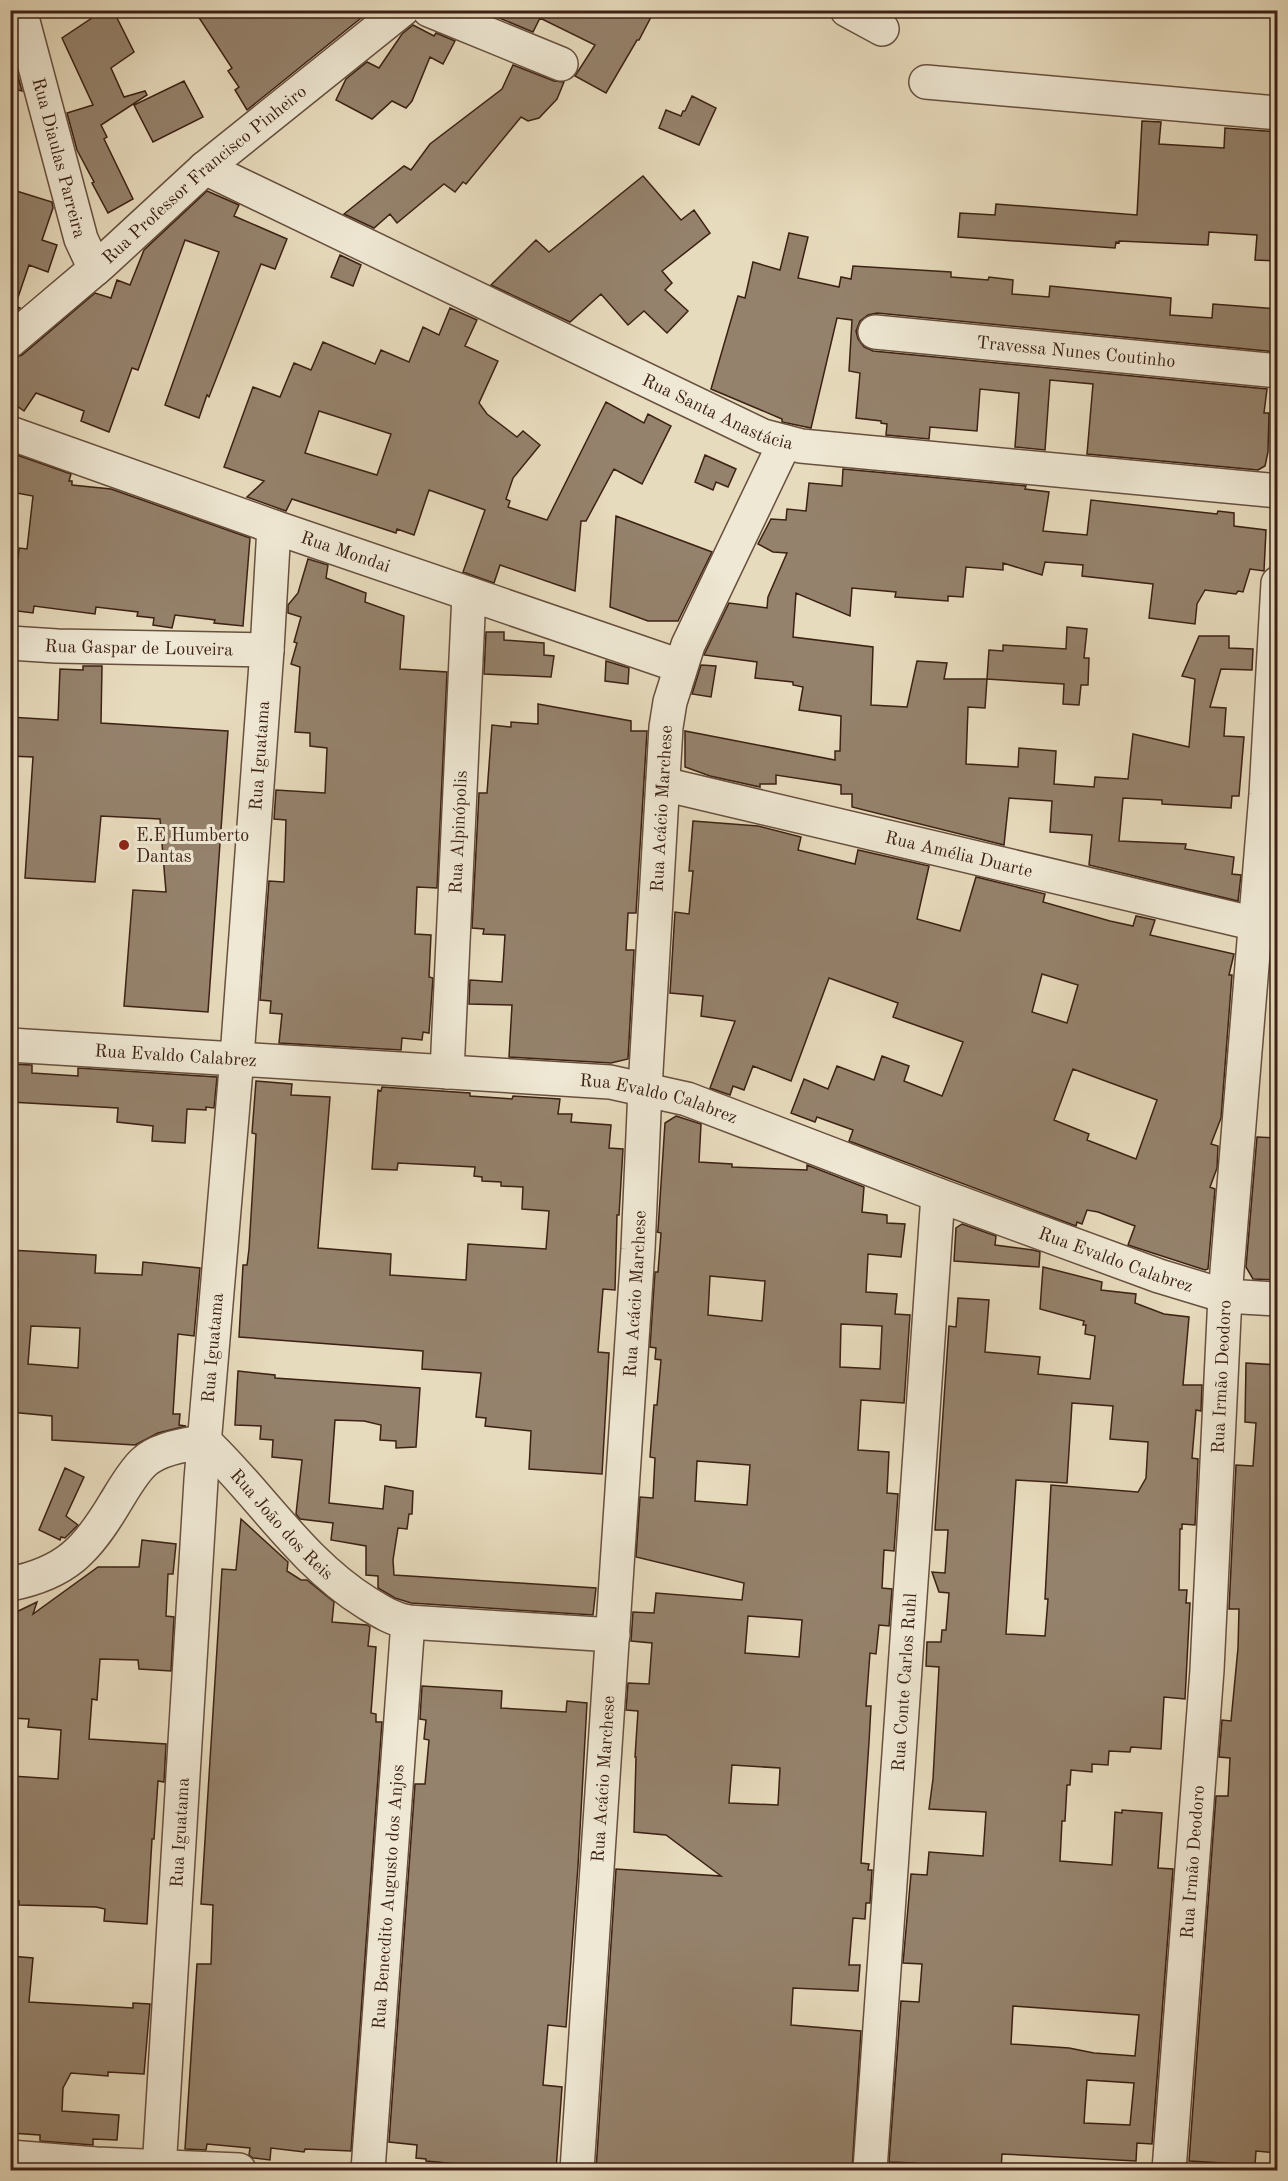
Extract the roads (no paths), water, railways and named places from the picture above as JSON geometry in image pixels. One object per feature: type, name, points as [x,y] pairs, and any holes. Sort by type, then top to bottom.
[{"type":"street","name":"Rua Diaulas Parreira","points":[[20,10],[81,239],[95,268]]},
{"type":"street","name":"Rua Professor Francisco Pinheiro","points":[[10,341],[95,268],[205,168],[402,10]]},
{"type":"street","points":[[429,10],[561,64]]},
{"type":"street","points":[[847,10],[882,29]]},
{"type":"street","points":[[926,82],[1278,112]]},
{"type":"street","name":"Rua Santa Anastácia","points":[[205,168],[763,436],[813,447],[1278,491]]},
{"type":"street","name":"Travessa Nunes Coutinho","points":[[875,332],[1278,372]]},
{"type":"street","name":"Rua Mondai","points":[[10,433],[274,527],[680,666]]},
{"type":"street","name":"Rua Acácio Marchese","points":[[577,2170],[639,1249],[645,1089],[666,727],[670,702],[688,645],[785,442]]},
{"type":"street","name":"Rua Iguatama","points":[[159,2169],[191,1629],[237,1057],[274,527]]},
{"type":"street","name":"Rua Irmão Deodoro","points":[[1169,2170],[1207,1670],[1225,1296],[1256,924],[1272,795],[1278,583]]},
{"type":"street","name":"Rua Alpinópolis","points":[[447,1072],[469,594]]},
{"type":"street","name":"Rua Gaspar de Louveira","points":[[10,643],[267,650]]},
{"type":"street","name":"Rua Amélia Duarte","points":[[663,784],[1256,924]]},
{"type":"street","name":"Rua Evaldo Calabrez","points":[[10,1045],[237,1057],[610,1082],[645,1089],[687,1099],[1159,1276],[1225,1296],[1278,1299]]},
{"type":"street","name":"Rua Conte Carlos Ruhl","points":[[870,2170],[938,1195]]},
{"type":"street","points":[[10,1584],[35,1579],[59,1568],[89,1544],[145,1461],[181,1445],[205,1442]]},
{"type":"street","name":"Rua João dos Reis","points":[[205,1442],[232,1467],[295,1542],[329,1575],[360,1599],[396,1620],[613,1635]]},
{"type":"street","name":"Rua Benecdito Augusto dos Anjos","points":[[368,2170],[408,1622]]},
{"type":"street","points":[[10,2157],[159,2169],[239,2170]]},
{"type":"place","name":"E.E Humberto Dantas","points":[[124,845]]}]
